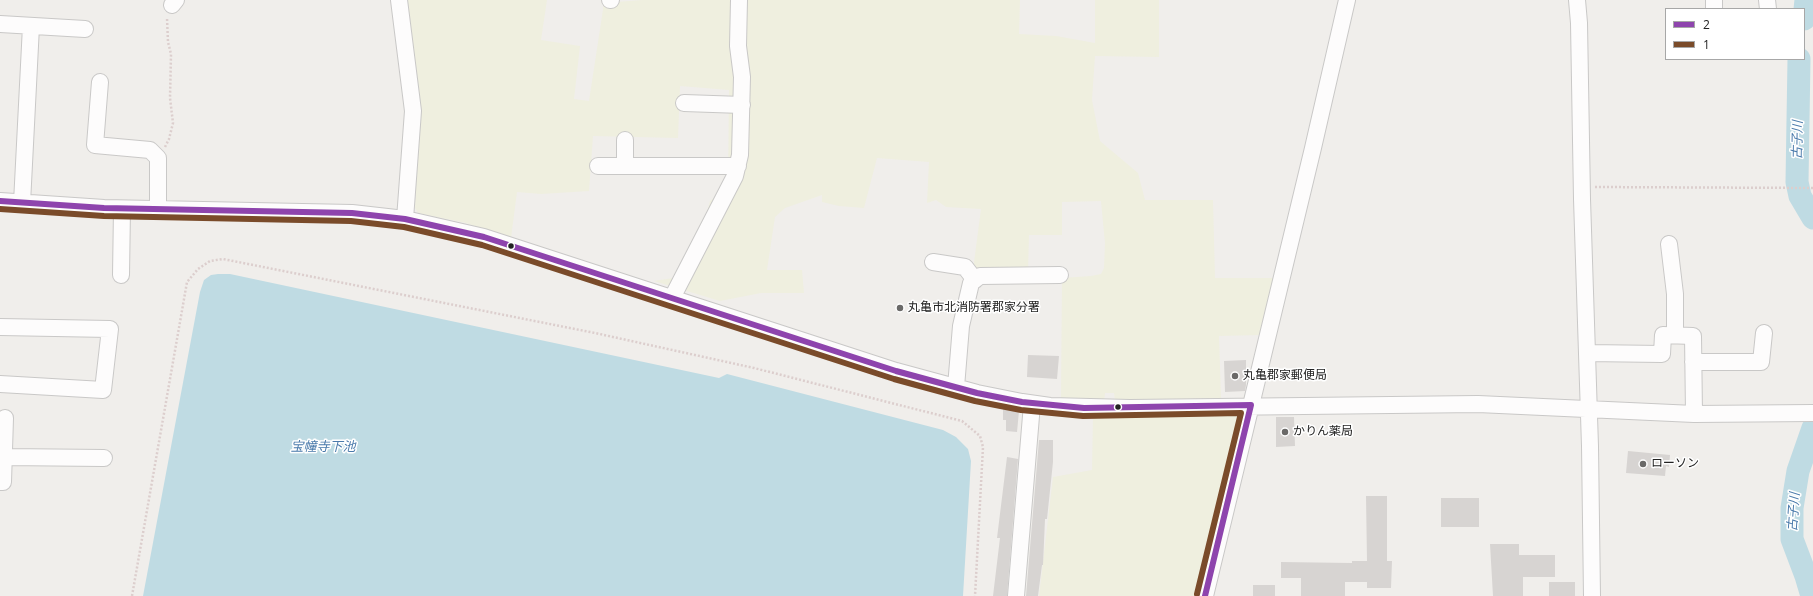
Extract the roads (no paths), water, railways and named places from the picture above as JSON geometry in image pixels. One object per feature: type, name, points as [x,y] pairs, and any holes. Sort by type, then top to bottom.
[{"type":"street","points":[[399,0],[413,111],[405,219]]},
{"type":"street","points":[[672,298],[735,176],[738,166],[740,156],[742,105],[742,78],[738,46],[739,0]]},
{"type":"street","points":[[1205,596],[1347,0]]},
{"type":"street","points":[[1577,0],[1579,24],[1582,199],[1590,446],[1592,596]]},
{"type":"street","points":[[0,24],[85,29]]},
{"type":"street","points":[[22,202],[31,26]]},
{"type":"street","points":[[100,82],[96,145],[150,150],[158,158],[158,209]]},
{"type":"street","points":[[684,103],[742,105]]},
{"type":"street","points":[[625,140],[625,166]]},
{"type":"street","points":[[598,166],[738,166]]},
{"type":"street","points":[[0,201],[122,209],[352,214],[405,219],[484,237],[896,371],[956,387],[1032,404],[1084,408],[1250,405],[1478,404],[1694,414],[1813,413]]},
{"type":"street","points":[[121,276],[122,209]]},
{"type":"street","points":[[1669,244],[1675,294],[1675,335]]},
{"type":"street","points":[[933,262],[965,267],[975,280]]},
{"type":"street","points":[[956,387],[961,326],[971,283],[980,276],[1060,275]]},
{"type":"street","points":[[0,327],[110,329],[103,390],[0,384]]},
{"type":"street","points":[[1693,362],[1761,362],[1764,333]]},
{"type":"street","points":[[1587,353],[1662,354],[1663,335],[1693,336],[1694,414]]},
{"type":"street","points":[[1016,596],[1032,404]]},
{"type":"street","points":[[0,482],[4,482],[5,418]]},
{"type":"street","points":[[4,457],[104,458]]},
{"type":"water","name":"宝幢寺下池","points":[[230,274],[719,378],[727,374],[943,430],[956,437],[968,449],[971,461],[963,596],[143,596],[200,292],[204,280],[211,275]]},
{"type":"waterway","name":"古子川","points":[[1805,10],[1806,0]]},
{"type":"waterway","name":"古子川","points":[[1799,60],[1797,182],[1800,196],[1813,218]]},
{"type":"waterway","name":"古子川","points":[[1812,596],[1792,539],[1792,508],[1798,471],[1813,428]]},
{"type":"place","name":"丸亀市北消防署郡家分署","points":[[900,308]]},
{"type":"place","name":"丸亀郡家郵便局","points":[[1235,376]]},
{"type":"place","name":"かりん薬局","points":[[1285,432]]},
{"type":"place","name":"ローソン","points":[[1643,464]]}]
